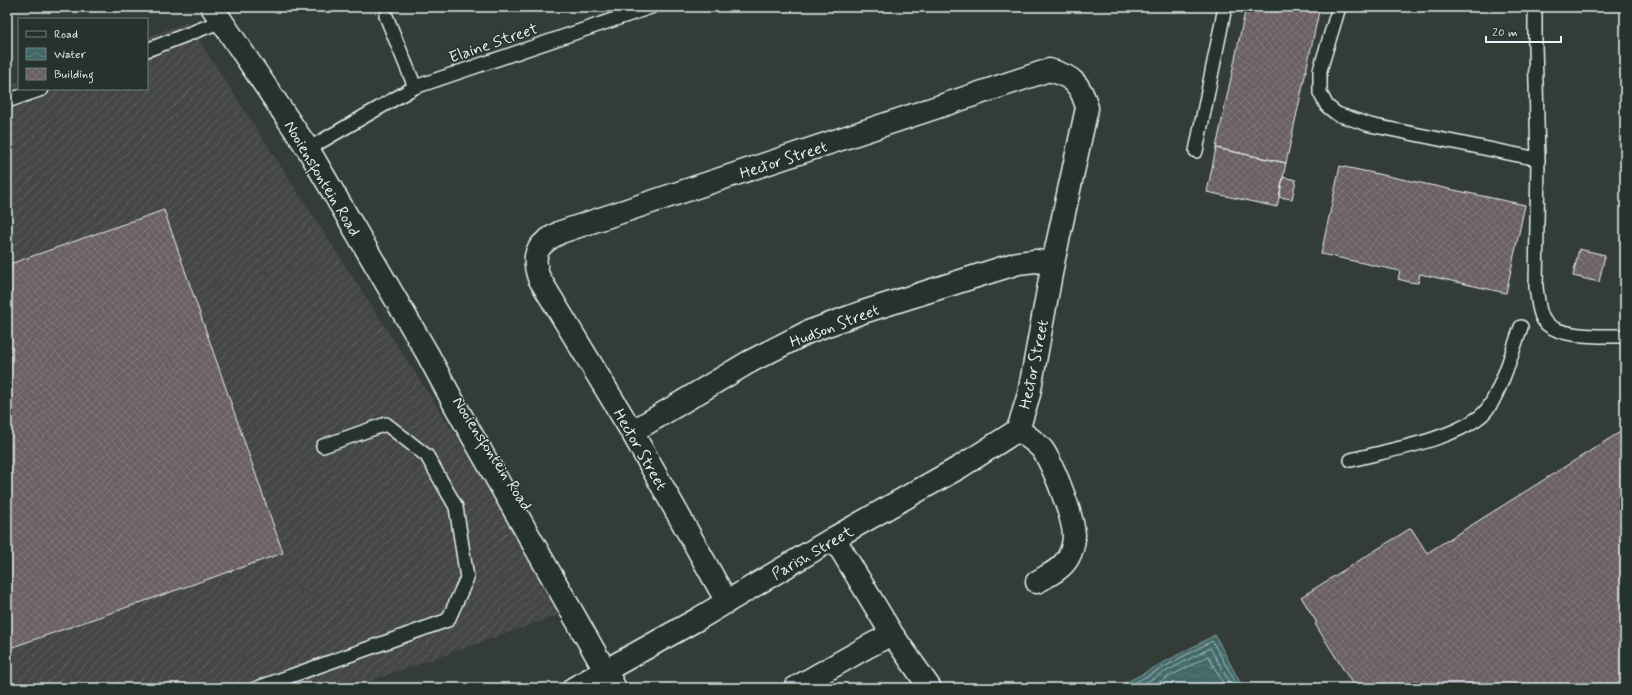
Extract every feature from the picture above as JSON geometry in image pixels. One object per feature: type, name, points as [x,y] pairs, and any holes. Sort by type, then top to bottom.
[{"type":"street","name":"Nooiensfontein Road","points":[[217,14],[308,149],[427,353],[512,476],[537,522],[554,581],[610,679]]},
{"type":"street","name":"Hector Street","points":[[727,602],[632,432],[537,272],[536,261],[538,247],[548,239],[562,232],[1049,70],[1069,77],[1078,86],[1084,96],[1087,108],[1053,263],[1029,394],[1018,430]]},
{"type":"street","name":"Hudson Street","points":[[632,432],[749,362],[808,332],[863,312],[1018,263],[1035,261],[1053,263]]},
{"type":"street","name":"Parish Street","points":[[574,688],[610,679],[727,602],[834,538],[960,467],[1018,430]]},
{"type":"street","points":[[1018,430],[1036,442],[1043,450],[1054,471],[1073,526],[1073,548],[1068,558],[1062,567],[1037,582]]},
{"type":"street","points":[[834,538],[892,634],[930,688]]},
{"type":"street","points":[[795,688],[892,634]]},
{"type":"lane","name":"Elaine Street","points":[[308,149],[415,87],[651,7]]},
{"type":"lane","points":[[1196,151],[1225,7]]},
{"type":"lane","points":[[1339,7],[1320,70],[1320,93],[1327,106],[1337,114],[1370,124],[1538,160]]},
{"type":"lane","points":[[1535,7],[1538,160],[1536,288],[1539,308],[1543,319],[1549,326],[1559,330],[1585,336],[1625,336]]},
{"type":"lane","points":[[148,49],[217,14]]},
{"type":"lane","points":[[386,16],[415,87]]},
{"type":"lane","points":[[7,101],[39,90]]},
{"type":"lane","points":[[1351,460],[1434,439],[1460,429],[1480,417],[1491,403],[1499,387],[1520,327]]},
{"type":"lane","points":[[257,688],[448,620],[467,578],[456,507],[428,456],[386,424],[323,446]]},
{"type":"shaded area","points":[[187,22],[570,611],[350,688],[7,688],[7,87],[18,82],[18,90],[148,90],[148,37]]},
{"type":"water","points":[[1215,635],[1243,688],[1116,688]]},
{"type":"building","points":[[1246,7],[1320,7],[1286,163],[1216,148]]},
{"type":"building","points":[[1216,148],[1286,163],[1277,207],[1207,192]]},
{"type":"building","points":[[1340,166],[1525,205],[1506,293],[1420,274],[1418,283],[1409,282],[1398,279],[1400,271],[1321,254]]},
{"type":"building","points":[[1283,177],[1296,180],[1292,199],[1279,197]]},
{"type":"building","points":[[164,210],[283,553],[7,649],[7,265]]},
{"type":"building","points":[[1579,249],[1605,255],[1599,282],[1573,276]]},
{"type":"building","points":[[1625,429],[1625,688],[1355,688],[1315,624],[1317,623],[1301,597],[1411,528],[1427,553]]}]
